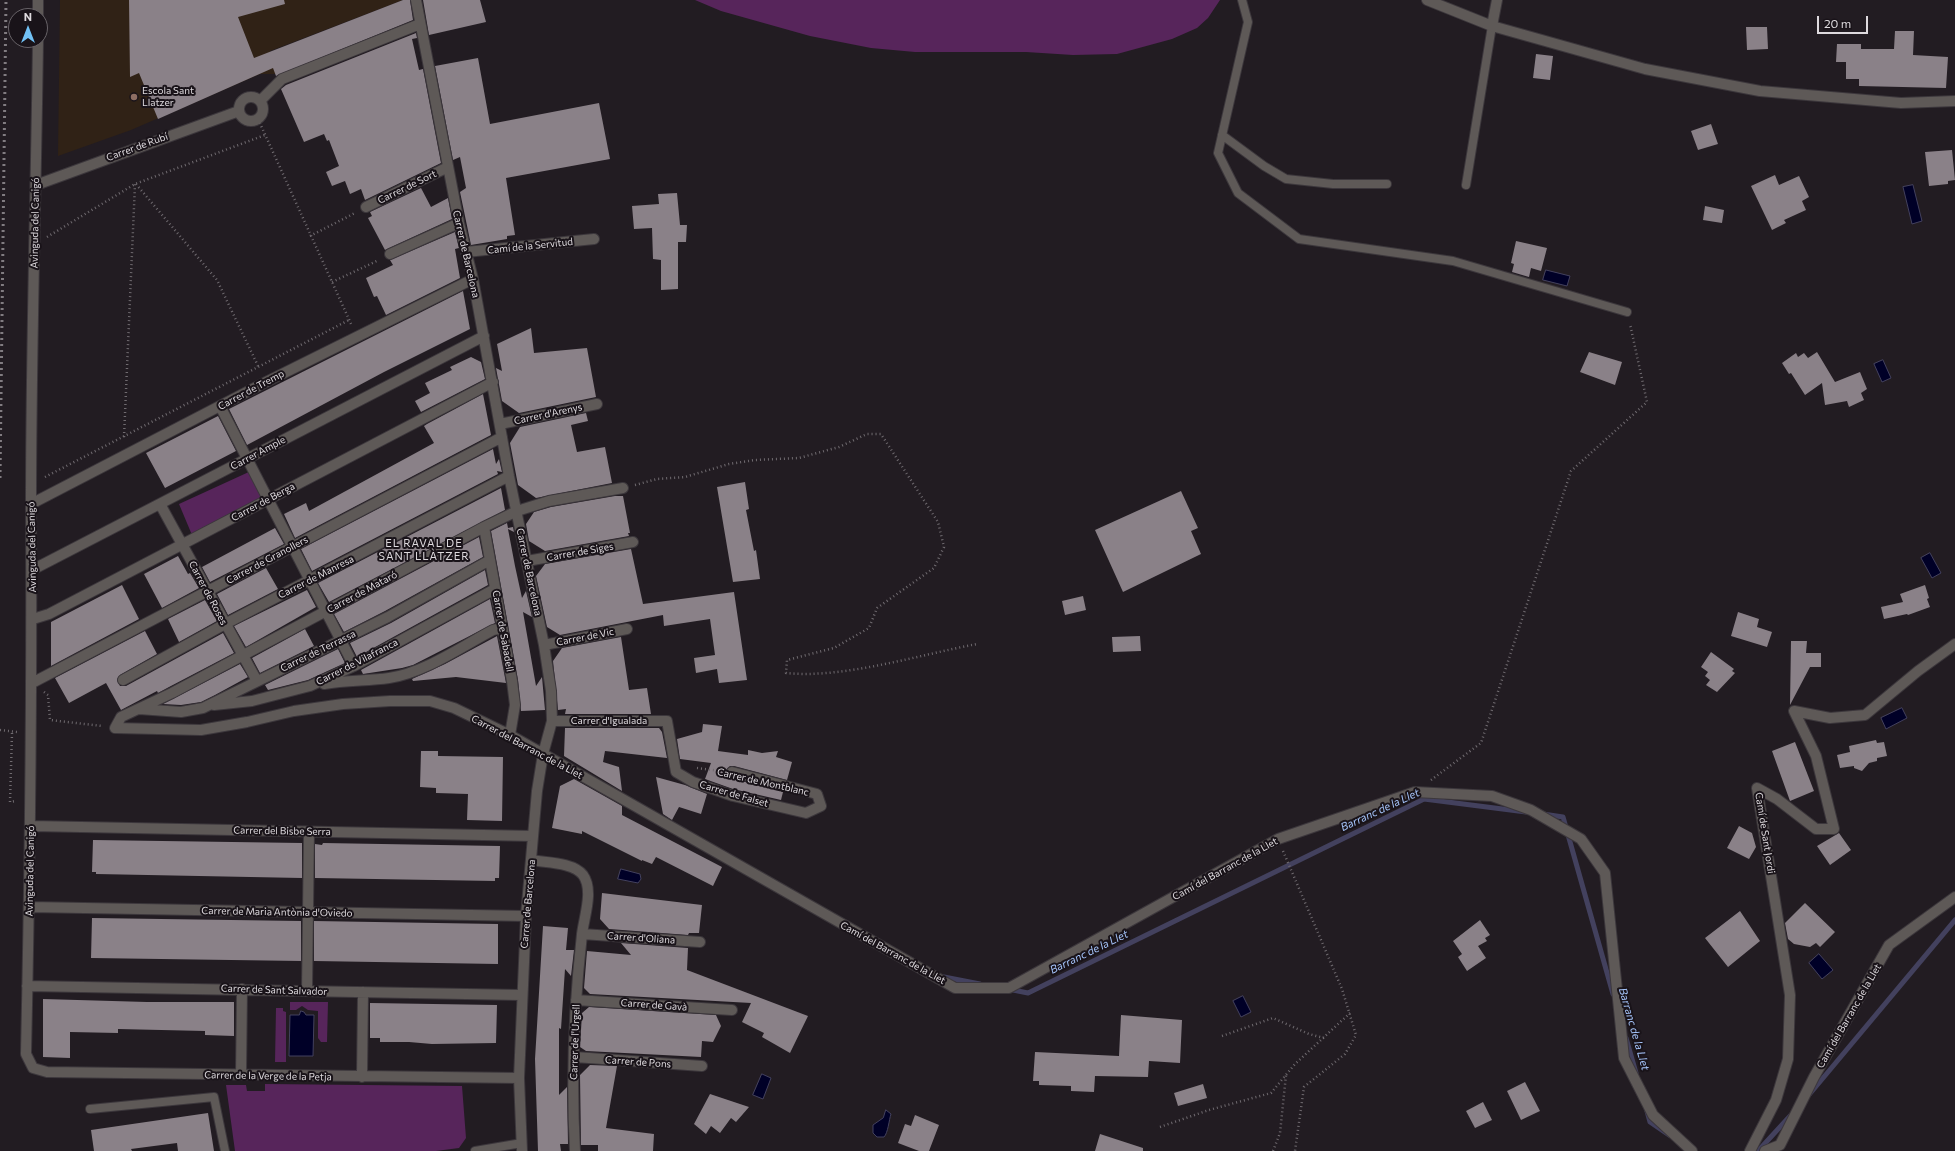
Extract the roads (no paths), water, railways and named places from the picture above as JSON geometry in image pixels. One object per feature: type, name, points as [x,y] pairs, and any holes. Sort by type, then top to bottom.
[{"type":"street","name":"Carrer de Barcelona","points":[[416,0],[459,223],[473,278],[509,476],[544,645],[551,691],[552,721],[543,754],[533,836],[526,916],[521,995],[519,1078],[522,1147]]},
{"type":"street","points":[[1427,0],[1492,26],[1645,69],[1760,91],[1901,103],[1955,101]]},
{"type":"street","points":[[1492,26],[1497,0]]},
{"type":"street","points":[[260,101],[282,78],[420,24]]},
{"type":"street","name":"Avinguda del Canigó","points":[[26,1054],[31,826],[33,619],[31,504],[38,48]]},
{"type":"street","points":[[254,97],[260,101],[263,112],[258,119],[251,122],[240,116],[239,111],[241,102],[246,98],[254,97]]},
{"type":"street","name":"Carrer de Rubí","points":[[36,185],[239,111]]},
{"type":"street","name":"Carrer de Sort","points":[[366,207],[448,167]]},
{"type":"street","points":[[390,254],[459,223]]},
{"type":"street","name":"Camí de la Servitud","points":[[466,252],[594,239]]},
{"type":"street","name":"Carrer de Tremp","points":[[31,504],[357,335],[473,278]]},
{"type":"street","name":"Carrer Ample","points":[[32,570],[484,336]]},
{"type":"street","name":"Carrer de Berga","points":[[33,619],[49,614],[493,382]]},
{"type":"street","name":"Carrer d'Arenys","points":[[500,424],[597,404]]},
{"type":"street","points":[[220,406],[354,666]]},
{"type":"street","name":"Carrer de Granollers","points":[[32,683],[502,437]]},
{"type":"street","name":"Carrer de Manresa","points":[[123,680],[225,624],[509,476]]},
{"type":"street","name":"Carrer de Mataró","points":[[115,728],[121,717],[172,693],[484,527],[517,511],[549,502],[623,488]]},
{"type":"street","name":"Carrer de Roses","points":[[160,504],[256,681]]},
{"type":"street","name":"Carrer de Sabadell","points":[[484,527],[515,705],[510,735]]},
{"type":"street","name":"Carrer de Siges","points":[[527,561],[633,542]]},
{"type":"street","name":"Carrer de Terrassa","points":[[137,709],[181,712],[203,708],[388,617],[490,560]]},
{"type":"street","name":"Carrer de Vilafranca","points":[[208,705],[252,701],[310,686],[354,666],[495,589]]},
{"type":"street","points":[[310,686],[346,680],[389,678],[417,670],[493,630],[502,628]]},
{"type":"street","name":"Carrer de Vic","points":[[544,645],[626,629]]},
{"type":"street","name":"Camí de Sant Jordi","points":[[1750,1151],[1776,1100],[1788,1059],[1790,995],[1757,788],[1777,799],[1816,829],[1834,829],[1816,756],[1794,711],[1830,718],[1864,715],[1918,671],[1955,644]]},
{"type":"street","name":"Carrer del Barranc de la Llet","points":[[115,728],[201,730],[248,722],[294,711],[343,704],[390,701],[430,702],[454,708],[510,735],[773,885]]},
{"type":"street","name":"Carrer d'Igualada","points":[[552,721],[667,721]]},
{"type":"street","name":"Carrer de Falset","points":[[667,721],[676,772],[693,782],[733,796],[806,813],[821,806]]},
{"type":"street","name":"Carrer de Montblanc","points":[[732,772],[818,794],[821,806]]},
{"type":"street","name":"Camí del Barranc de la Llet","points":[[773,885],[955,988],[1009,988],[1278,839],[1415,792],[1492,796],[1531,810],[1581,839],[1605,874],[1624,1058],[1653,1114],[1692,1151]]},
{"type":"street","name":"Carrer del Bisbe Serra","points":[[31,826],[533,836]]},
{"type":"street","points":[[307,992],[309,832]]},
{"type":"street","name":"Carrer de l'Urgell","points":[[531,860],[570,866],[582,874],[588,887],[576,1000],[573,1117],[575,1151]]},
{"type":"street","name":"Camí del Barranc de la Llet","points":[[1765,1151],[1780,1144],[1814,1077],[1890,944],[1955,897]]},
{"type":"street","name":"Carrer de Maria Antònia d'Oviedo","points":[[29,907],[526,916]]},
{"type":"street","name":"Carrer d'Oliana","points":[[582,934],[700,942]]},
{"type":"street","name":"Carrer de Sant Salvador","points":[[27,986],[521,995]]},
{"type":"street","points":[[241,1075],[242,989]]},
{"type":"street","points":[[362,1077],[363,992]]},
{"type":"street","name":"Carrer de Gavà","points":[[576,1000],[732,1010]]},
{"type":"street","name":"Carrer de la Verge de la Petja","points":[[26,1054],[33,1068],[47,1072],[519,1078]]},
{"type":"street","name":"Carrer de Pons","points":[[575,1057],[702,1066]]},
{"type":"lane","points":[[1242,0],[1248,22],[1218,153],[1238,193],[1299,239],[1453,261],[1627,312]]},
{"type":"lane","points":[[1466,185],[1492,26]]},
{"type":"lane","points":[[1222,134],[1264,166],[1286,179],[1333,184],[1387,184]]},
{"type":"lane","points":[[90,1110],[214,1097],[225,1151]]},
{"type":"lane","points":[[475,1151],[522,1147]]},
{"type":"water","points":[[1913,185],[1922,221],[1912,224],[1903,187]]},
{"type":"water","points":[[1546,270],[1570,276],[1567,286],[1543,280]]},
{"type":"water","points":[[1883,360],[1891,378],[1882,382],[1874,364]]},
{"type":"water","points":[[1930,553],[1941,573],[1932,578],[1921,558]]},
{"type":"water","points":[[1902,708],[1907,718],[1886,729],[1881,718]]},
{"type":"water","points":[[621,869],[640,874],[641,879],[638,883],[618,879]]},
{"type":"water","points":[[1819,954],[1833,970],[1822,979],[1809,963]]},
{"type":"water","points":[[1243,996],[1251,1012],[1241,1017],[1233,1001]]},
{"type":"water","points":[[301,1011],[306,1015],[314,1015],[313,1056],[289,1056],[290,1015],[299,1015]]},
{"type":"water","points":[[762,1074],[771,1078],[763,1099],[753,1095]]},
{"type":"water","points":[[886,1110],[891,1114],[886,1133],[884,1137],[877,1137],[873,1133],[873,1125],[883,1118]]},
{"type":"waterway","name":"Barranc de la Llet","points":[[1008,989],[1028,993],[1424,799],[1526,812]]},
{"type":"waterway","name":"Barranc de la Llet","points":[[1543,814],[1563,817],[1613,994]]},
{"type":"waterway","name":"Barranc de la Llet","points":[[1808,1096],[1955,920]]},
{"type":"waterway","name":"Barranc de la Llet","points":[[944,977],[980,984]]},
{"type":"waterway","name":"Barranc de la Llet","points":[[1626,1038],[1636,1073]]},
{"type":"waterway","name":"Barranc de la Llet","points":[[1647,1111],[1650,1122],[1669,1135]]},
{"type":"waterway","name":"Barranc de la Llet","points":[[1758,1151],[1791,1115]]},
{"type":"railway","points":[[0,478],[6,0]]},
{"type":"place","name":"Escola Sant Llatzer","points":[[134,97]]},
{"type":"district","name":"EL RAVAL DE SANT LLÀTZER","points":[[424,549]]}]
